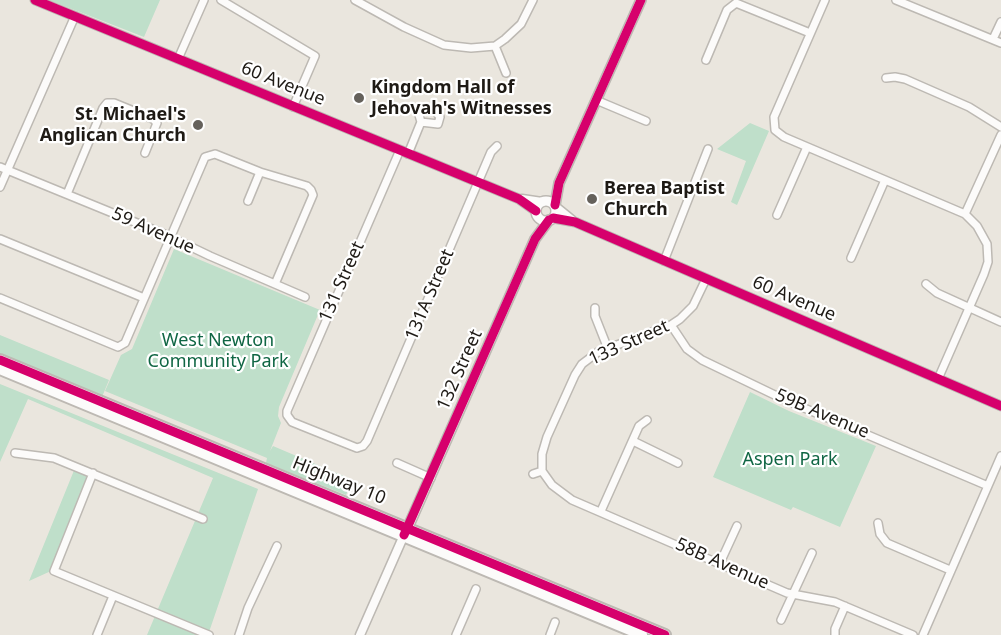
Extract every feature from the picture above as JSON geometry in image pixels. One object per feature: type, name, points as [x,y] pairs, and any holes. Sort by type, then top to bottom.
[{"type":"highway","name":"Highway 10","points":[[0,360],[406,531],[642,635]]},
{"type":"highway","name":"Highway 10","points":[[0,369],[665,635]]},
{"type":"main road","points":[[559,183],[537,206],[536,212],[540,218],[551,219],[556,213],[559,183],[641,0]]},
{"type":"main road","points":[[542,201],[549,201],[555,206]]},
{"type":"main road","name":"132 Street","points":[[535,239],[536,212]]},
{"type":"main road","name":"132 Street","points":[[406,531],[535,239],[551,219]]},
{"type":"street","name":"60 Avenue","points":[[35,0],[519,199],[536,212]]},
{"type":"street","points":[[178,58],[204,0]]},
{"type":"street","points":[[221,0],[315,56],[293,106]]},
{"type":"street","points":[[355,0],[404,27],[444,45],[471,48],[495,46],[521,24],[533,0]]},
{"type":"street","points":[[825,0],[774,117],[773,124],[777,133],[965,214],[983,235],[987,244],[988,262],[938,379]]},
{"type":"street","points":[[896,0],[1001,43]]},
{"type":"street","points":[[706,60],[727,10],[733,4],[742,4],[810,33]]},
{"type":"street","points":[[0,187],[4,169],[75,16]]},
{"type":"street","points":[[993,39],[1001,22]]},
{"type":"street","points":[[495,46],[506,73]]},
{"type":"street","points":[[886,78],[895,77],[912,82],[969,107],[1001,127]]},
{"type":"street","points":[[596,100],[646,121]]},
{"type":"street","points":[[67,194],[107,103],[114,103],[153,119],[156,123],[145,153]]},
{"type":"street","name":"131 Street","points":[[363,446],[353,447],[292,422],[287,415],[288,406],[404,152],[421,122]]},
{"type":"street","points":[[965,214],[1001,135]]},
{"type":"street","name":"131A Street","points":[[363,446],[491,152],[497,146]]},
{"type":"street","points":[[777,215],[807,147]]},
{"type":"street","points":[[664,261],[708,149]]},
{"type":"street","points":[[0,298],[118,347],[125,343],[206,157],[215,154],[260,172],[307,186],[313,195],[275,284]]},
{"type":"street","name":"59 Avenue","points":[[4,169],[171,237],[305,297]]},
{"type":"street","points":[[248,201],[260,172]]},
{"type":"street","points":[[851,258],[885,180]]},
{"type":"street","name":"60 Avenue","points":[[519,199],[542,201]]},
{"type":"street","name":"60 Avenue","points":[[555,206],[575,222],[1001,406]]},
{"type":"street","name":"60 Avenue","points":[[551,219],[575,222]]},
{"type":"street","points":[[0,239],[144,298]]},
{"type":"street","name":"133 Street","points":[[542,471],[542,453],[545,444],[574,375],[588,358],[671,325],[690,311],[706,279]]},
{"type":"street","points":[[926,284],[937,293],[1001,322]]},
{"type":"street","points":[[596,308],[595,316],[608,349]]},
{"type":"street","name":"59B Avenue","points":[[671,325],[682,342],[702,360],[791,402],[988,486]]},
{"type":"street","points":[[601,511],[639,426],[647,420]]},
{"type":"street","points":[[633,441],[678,463]]},
{"type":"street","points":[[15,453],[54,458],[203,519]]},
{"type":"street","points":[[923,635],[1001,456]]},
{"type":"street","points":[[397,463],[431,478]]},
{"type":"street","points":[[533,474],[542,471]]},
{"type":"street","name":"58B Avenue","points":[[542,471],[552,485],[563,494],[601,511],[794,595],[831,601],[913,635]]},
{"type":"street","points":[[93,473],[54,568],[57,573],[209,635]]},
{"type":"street","points":[[878,523],[880,534],[887,543],[951,570]]},
{"type":"street","points":[[720,563],[737,526]]},
{"type":"street","name":"132 Street","points":[[360,635],[406,531]]},
{"type":"street","points":[[239,635],[253,597],[277,546]]},
{"type":"street","points":[[781,620],[812,553]]},
{"type":"street","points":[[456,635],[476,589]]},
{"type":"street","points":[[97,635],[113,596]]},
{"type":"street","points":[[835,635],[835,629],[845,606]]},
{"type":"street","points":[[550,635],[555,622]]},
{"type":"green space","points":[[49,0],[160,0],[144,37]]},
{"type":"green space","points":[[750,123],[769,131],[737,205],[731,202],[746,161],[717,149]]},
{"type":"green space","name":"West Newton Community Park","points":[[174,249],[320,310],[279,407],[278,416],[281,423],[270,451],[273,446],[353,480],[346,495],[266,463],[267,458],[105,391],[121,355],[132,349]]},
{"type":"green space","points":[[0,335],[109,380],[102,397],[0,354]]},
{"type":"green space","points":[[0,384],[258,489],[208,635],[147,635],[213,478],[28,399],[0,462]]},
{"type":"green space","name":"Aspen Park","points":[[750,392],[789,411],[876,446],[840,527],[793,507],[791,510],[713,477]]},
{"type":"green space","points":[[75,468],[90,474],[51,571],[29,581]]},
{"type":"cycle path","points":[[35,0],[519,199],[536,211]]},
{"type":"cycle path","points":[[555,205],[559,183],[641,0]]},
{"type":"cycle path","points":[[553,218],[575,222],[1001,406]]},
{"type":"cycle path","points":[[404,535],[535,239],[549,220]]},
{"type":"cycle path","points":[[0,360],[665,635]]},
{"type":"place","name":"Kingdom Hall of Jehovah's Witnesses","points":[[359,98]]},
{"type":"place","name":"St. Michael's Anglican Church","points":[[198,125]]},
{"type":"place","name":"Berea Baptist Church","points":[[592,199]]}]
